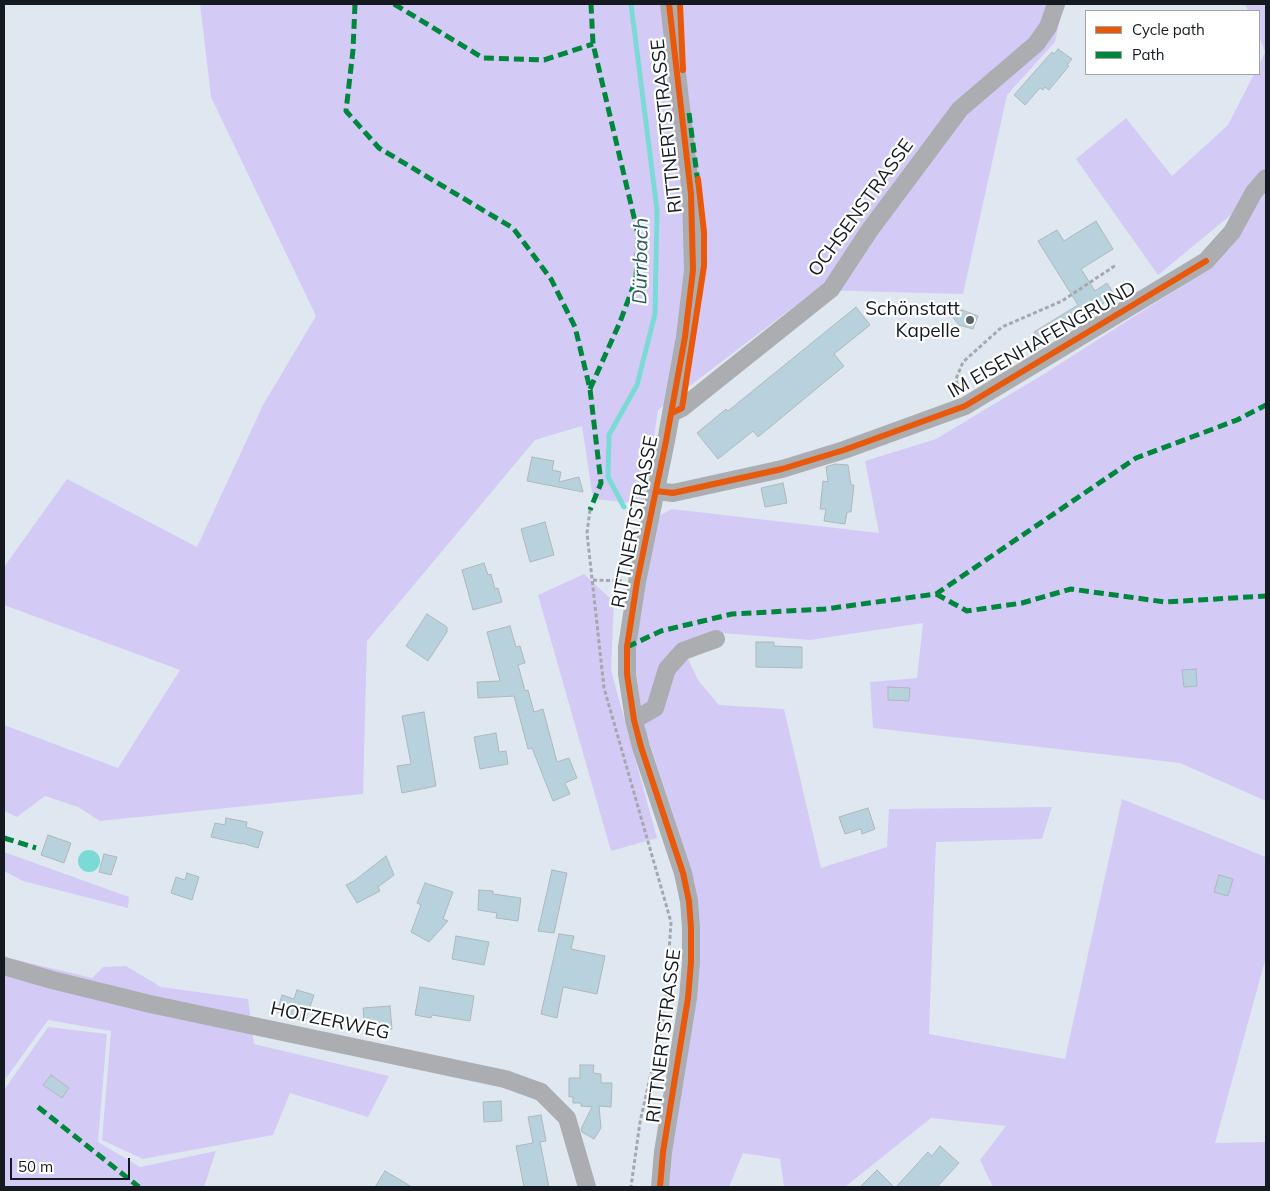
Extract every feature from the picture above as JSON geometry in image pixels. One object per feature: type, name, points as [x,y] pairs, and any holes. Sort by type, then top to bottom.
[{"type":"street","name":"RITTNERTSTRASSE","points":[[660,1187],[663,1152],[688,998],[691,928],[683,873],[641,747],[634,720],[627,674],[627,647],[637,582],[672,413],[690,308],[693,261],[691,194],[669,4]]},
{"type":"street","name":"OCHSENSTRASSE","points":[[672,413],[682,408],[831,289],[869,231],[960,109],[1036,44],[1048,27],[1056,4]]},
{"type":"street","name":"IM EISENHAFENGRUND","points":[[656,491],[673,493],[782,469],[838,452],[965,406],[1206,261],[1232,232],[1254,192],[1266,178]]},
{"type":"street","points":[[634,720],[655,708],[668,669],[683,651],[716,639]]},
{"type":"street","name":"HOTZERWEG","points":[[4,966],[150,1004],[505,1079],[541,1092],[567,1118],[587,1187]]},
{"type":"path","points":[[965,406],[959,393],[956,379],[963,362],[1002,327],[1062,301],[1116,265]]},
{"type":"path","points":[[590,510],[587,534],[604,688],[671,922],[666,1012],[640,1122],[632,1187]]},
{"type":"path","points":[[593,580],[637,582]]},
{"type":"shaded area","points":[[200,4],[1063,4],[1055,42],[1007,95],[963,294],[816,290],[658,410],[644,504],[593,499],[582,426],[535,440],[367,641],[363,794],[100,821],[78,807],[45,796],[17,817],[4,811],[4,725],[118,768],[180,670],[4,605],[4,567],[67,479],[197,547],[263,405],[316,316],[211,97]]},
{"type":"shaded area","points":[[1245,4],[1266,4],[1266,186],[1158,275],[1076,159],[1126,118],[1172,176],[1228,125],[1253,75],[1260,75],[1260,63],[1265,52],[1260,39],[1260,10],[1248,10]]},
{"type":"shaded area","points":[[1266,191],[1266,801],[1180,763],[873,728],[870,682],[917,678],[923,623],[810,640],[721,633],[681,644],[698,680],[719,705],[784,709],[821,868],[887,847],[889,809],[1052,807],[1042,839],[936,842],[929,1034],[1065,1059],[1122,799],[1266,857],[1266,957],[1215,1143],[1266,1142],[1266,1187],[993,1187],[980,1160],[1006,1126],[931,1118],[845,1187],[784,1187],[780,1159],[743,1153],[729,1187],[668,1187],[671,1154],[689,1042],[680,836],[647,735],[634,657],[655,518],[672,509],[879,533],[865,461],[936,439],[1044,374],[1199,275],[1251,204]]},
{"type":"shaded area","points":[[584,574],[614,602],[611,670],[657,838],[611,851],[538,595]]},
{"type":"shaded area","points":[[89,850],[99,857],[100,861],[93,871],[89,872],[79,865],[78,861],[85,851]]},
{"type":"shaded area","points":[[4,852],[129,897],[128,908],[23,881],[4,871]]},
{"type":"shaded area","points":[[4,955],[9,958],[92,978],[103,967],[126,966],[161,987],[248,999],[254,1044],[389,1076],[368,1117],[290,1093],[273,1135],[143,1159],[102,1140],[111,1031],[48,1020],[4,1081]]},
{"type":"shaded area","points":[[48,1027],[107,1034],[98,1142],[140,1167],[216,1151],[204,1187],[4,1187],[4,1090]]},
{"type":"building","points":[[1058,49],[1072,59],[1067,65],[1069,66],[1049,90],[1045,87],[1043,90],[1040,88],[1025,105],[1014,95],[1052,52],[1054,54]]},
{"type":"building","points":[[1096,221],[1113,249],[1081,269],[1095,291],[1107,283],[1115,296],[1101,305],[1103,307],[1092,314],[1091,311],[1041,343],[1034,332],[1078,305],[1038,241],[1057,230],[1064,241]]},
{"type":"building","points":[[856,307],[870,325],[834,354],[844,366],[758,437],[753,431],[718,459],[697,433],[726,409],[728,411]]},
{"type":"building","points":[[962,310],[978,316],[973,329],[959,325],[951,315]]},
{"type":"building","points":[[532,457],[554,461],[552,470],[561,472],[559,482],[579,477],[583,492],[527,481]]},
{"type":"building","points":[[835,464],[848,465],[851,485],[854,485],[851,512],[847,512],[845,524],[824,521],[826,509],[820,509],[823,481],[828,482],[826,467]]},
{"type":"building","points":[[783,483],[787,503],[765,507],[761,488]]},
{"type":"building","points":[[545,522],[554,555],[530,562],[521,529]]},
{"type":"building","points":[[484,563],[488,575],[491,574],[495,589],[498,588],[502,602],[473,610],[462,570]]},
{"type":"building","points":[[427,614],[447,627],[447,632],[428,661],[406,646]]},
{"type":"building","points":[[510,626],[516,647],[520,646],[525,663],[518,665],[525,691],[528,690],[534,712],[543,709],[557,762],[569,758],[577,778],[565,783],[570,794],[553,801],[532,748],[528,749],[514,696],[478,698],[477,682],[500,681],[487,632]]},
{"type":"building","points":[[756,642],[774,642],[774,646],[802,647],[802,668],[756,667]]},
{"type":"building","points":[[1196,669],[1197,686],[1184,687],[1182,670]]},
{"type":"building","points":[[888,687],[910,688],[909,701],[888,700]]},
{"type":"building","points":[[424,712],[436,786],[402,793],[397,766],[411,764],[402,716]]},
{"type":"building","points":[[496,733],[499,752],[506,751],[508,764],[480,769],[474,737]]},
{"type":"building","points":[[868,808],[875,829],[862,834],[861,829],[845,834],[839,817]]},
{"type":"building","points":[[226,818],[247,822],[246,827],[263,832],[258,848],[211,837],[215,823],[225,825]]},
{"type":"building","points":[[48,835],[71,843],[64,863],[41,855]]},
{"type":"building","points":[[104,854],[117,857],[111,875],[99,872]]},
{"type":"building","points":[[386,856],[394,875],[378,887],[380,891],[357,903],[346,885]]},
{"type":"building","points":[[552,870],[567,873],[554,933],[538,931]]},
{"type":"building","points":[[187,873],[199,877],[192,900],[171,893],[176,877],[185,880]]},
{"type":"building","points":[[1219,875],[1233,879],[1228,896],[1214,892]]},
{"type":"building","points":[[425,883],[453,892],[443,919],[448,921],[429,942],[411,932],[421,905],[417,903]]},
{"type":"building","points":[[479,890],[493,891],[493,894],[521,898],[518,921],[496,918],[497,913],[478,910]]},
{"type":"building","points":[[559,934],[574,936],[571,949],[605,956],[597,994],[563,987],[557,1018],[541,1014]]},
{"type":"building","points":[[456,936],[489,942],[484,965],[452,959]]},
{"type":"building","points":[[420,987],[474,996],[470,1021],[432,1015],[431,1018],[415,1015]]},
{"type":"building","points":[[297,990],[314,995],[305,1022],[277,1012],[282,995],[294,999]]},
{"type":"building","points":[[390,1006],[392,1029],[365,1031],[363,1008]]},
{"type":"building","points":[[580,1065],[594,1065],[593,1073],[601,1074],[601,1083],[612,1083],[611,1107],[599,1106],[601,1128],[594,1139],[582,1132],[581,1129],[592,1107],[581,1106],[581,1103],[573,1103],[573,1097],[569,1097],[569,1078],[580,1078]]},
{"type":"building","points":[[51,1075],[69,1088],[62,1098],[43,1085]]},
{"type":"building","points":[[501,1101],[502,1121],[484,1122],[483,1102]]},
{"type":"building","points":[[541,1115],[546,1141],[540,1142],[549,1187],[524,1187],[516,1146],[533,1143],[528,1117]]},
{"type":"building","points":[[940,1146],[959,1163],[937,1187],[896,1187],[928,1152],[932,1156]]},
{"type":"building","points":[[877,1170],[894,1187],[860,1187]]},
{"type":"building","points":[[385,1171],[412,1187],[375,1187]]},
{"type":"waterway","name":"Dürrbach","points":[[624,507],[608,477],[609,435],[637,385],[655,314],[657,210],[631,4]]},
{"type":"marked path","points":[[355,4],[353,50],[346,111],[379,148],[513,228],[551,279],[575,327],[590,389],[601,483],[590,510]]},
{"type":"marked path","points":[[394,4],[483,58],[544,60],[593,44]]},
{"type":"marked path","points":[[590,389],[620,322],[636,279],[638,234],[593,44],[591,4]]},
{"type":"marked path","points":[[689,113],[698,183]]},
{"type":"marked path","points":[[627,647],[661,631],[732,614],[825,609],[936,594],[1136,458],[1237,420],[1266,405]]},
{"type":"marked path","points":[[936,594],[967,611],[1022,603],[1071,589],[1165,602],[1266,596]]},
{"type":"marked path","points":[[4,838],[36,848]]},
{"type":"marked path","points":[[38,1107],[139,1187]]},
{"type":"cycle path","points":[[660,1187],[663,1152],[688,998],[691,928],[689,901],[683,873],[641,747],[634,720],[627,674],[627,647],[637,582],[685,337],[693,270],[691,194],[669,4]]},
{"type":"cycle path","points":[[680,4],[683,70]]},
{"type":"cycle path","points":[[672,413],[682,408],[704,266],[704,232],[698,179]]},
{"type":"cycle path","points":[[656,491],[673,493],[782,469],[844,450],[965,406],[1206,261]]},
{"type":"place","name":"Schönstatt Kapelle","points":[[970,320]]}]
